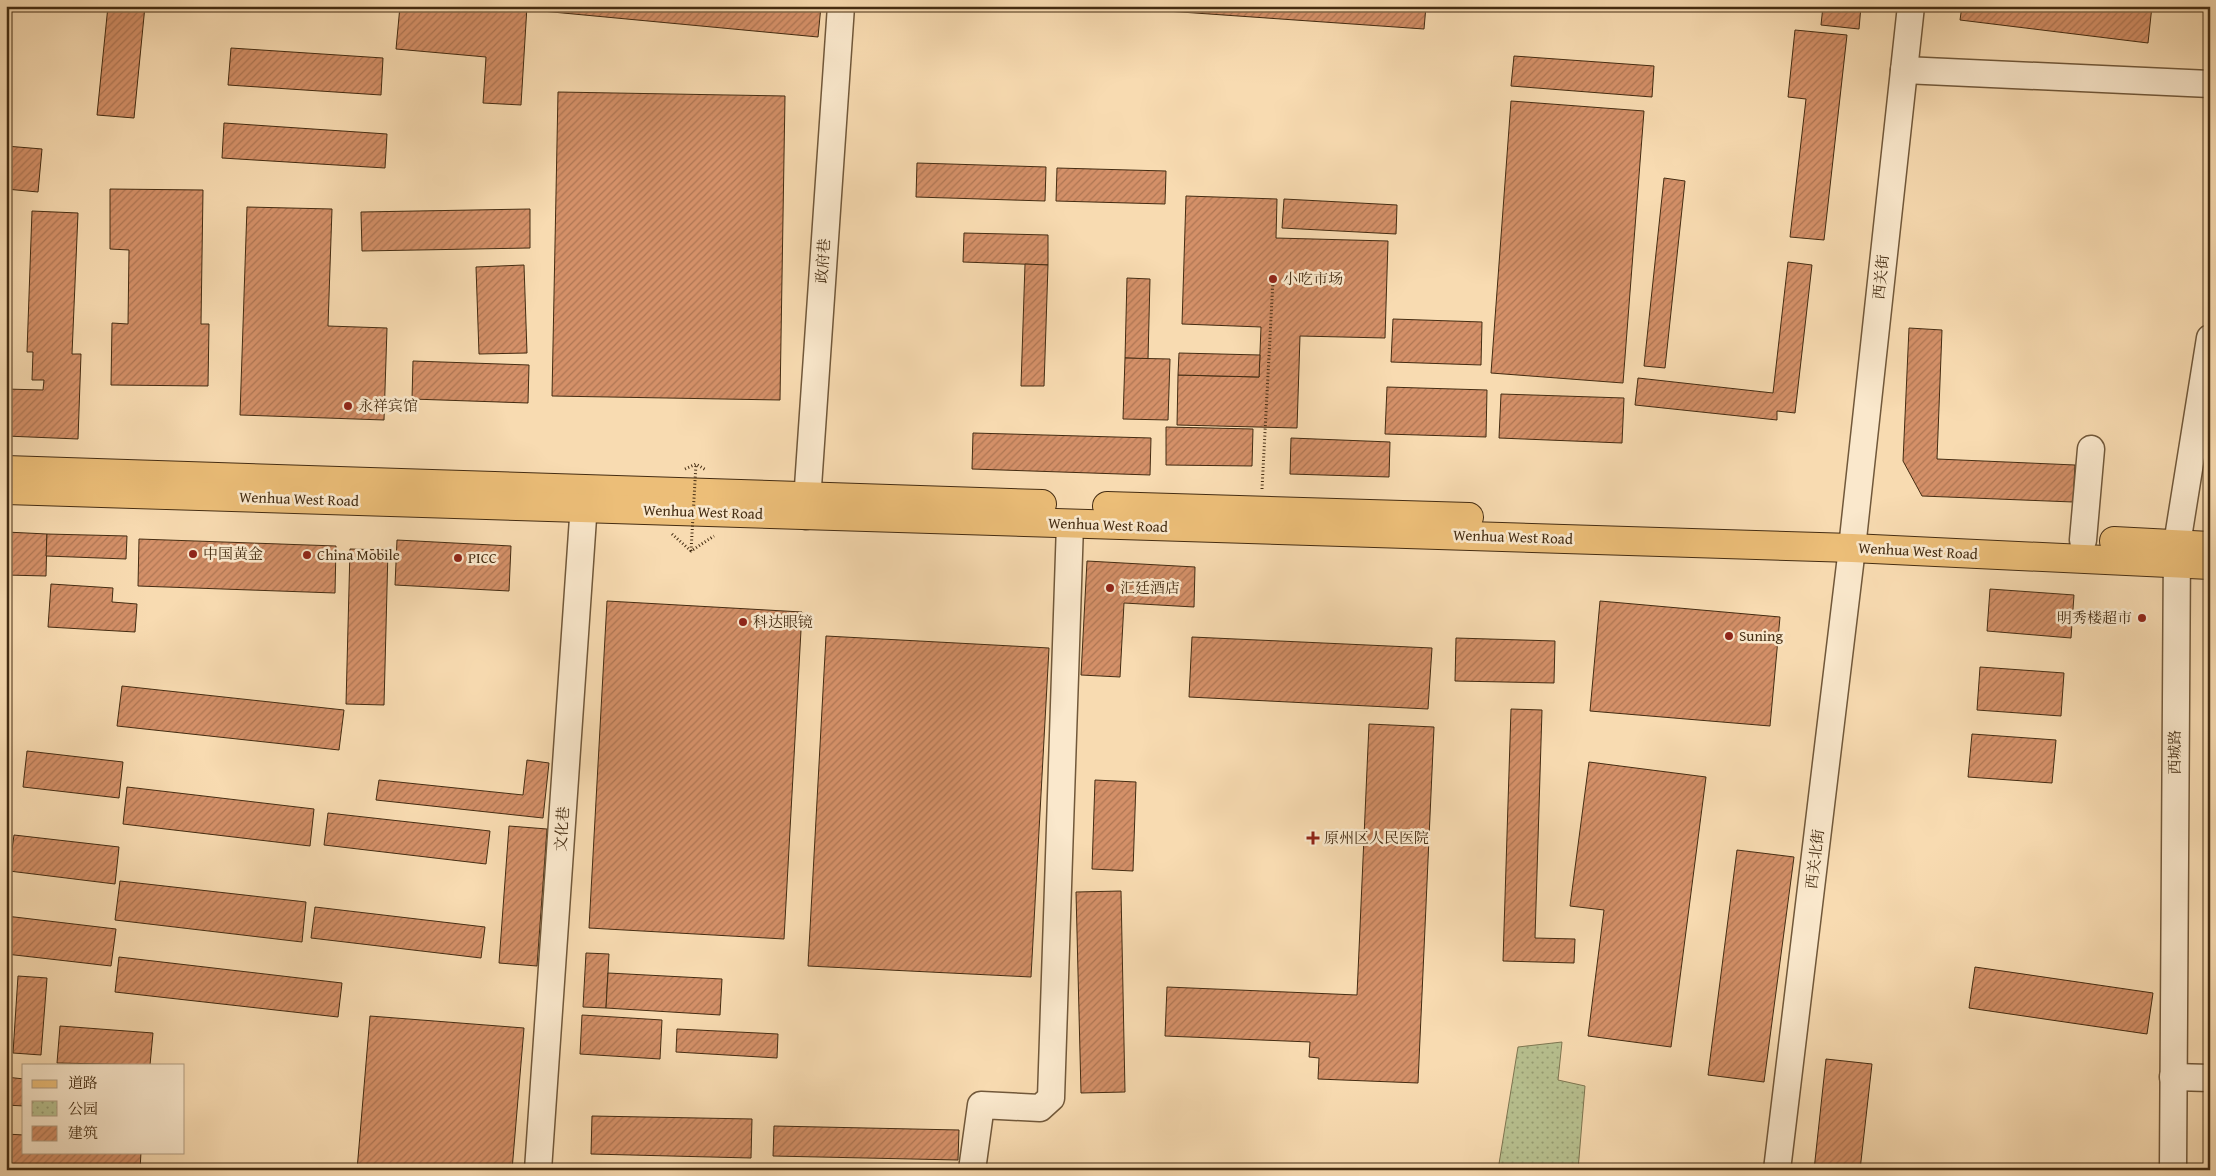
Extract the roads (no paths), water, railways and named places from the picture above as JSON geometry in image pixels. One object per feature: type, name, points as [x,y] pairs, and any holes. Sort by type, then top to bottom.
[{"type":"main road","name":"Wenhua West Road","points":[[6,470],[585,499]]},
{"type":"main road","name":"Wenhua West Road","points":[[6,490],[585,499],[807,506],[1261,510],[2177,554],[2210,546]]},
{"type":"main road","name":"Wenhua West Road","points":[[807,506],[1070,524],[1853,538],[2083,540],[2177,554],[2210,565]]},
{"type":"street","name":"政府巷","points":[[807,506],[841,6]]},
{"type":"street","name":"西关街","points":[[1853,538],[1911,6]]},
{"type":"street","points":[[1904,70],[2210,84]]},
{"type":"street","name":"西城路","points":[[2173,1170],[2177,554],[2210,338]]},
{"type":"street","points":[[2083,540],[2091,449]]},
{"type":"street","name":"文化巷","points":[[538,1170],[585,499]]},
{"type":"street","points":[[972,1170],[981,1105],[1040,1108],[1051,1098],[1070,524]]},
{"type":"street","name":"西关北街","points":[[1777,1170],[1853,538]]},
{"type":"street","points":[[2173,1077],[2210,1078]]},
{"type":"place","name":"小吃市场","points":[[1273,279]]},
{"type":"place","name":"永祥宾馆","points":[[348,406]]},
{"type":"place","name":"中国黄金","points":[[193,554]]},
{"type":"place","name":"China Mobile","points":[[307,555]]},
{"type":"place","name":"PICC","points":[[458,558]]},
{"type":"place","name":"汇廷酒店","points":[[1110,588]]},
{"type":"place","name":"明秀楼超市","points":[[2142,618]]},
{"type":"place","name":"科达眼镜","points":[[743,622]]},
{"type":"place","name":"Suning","points":[[1729,636]]},
{"type":"place","name":"原州区人民医院","points":[[1313,838]]}]
